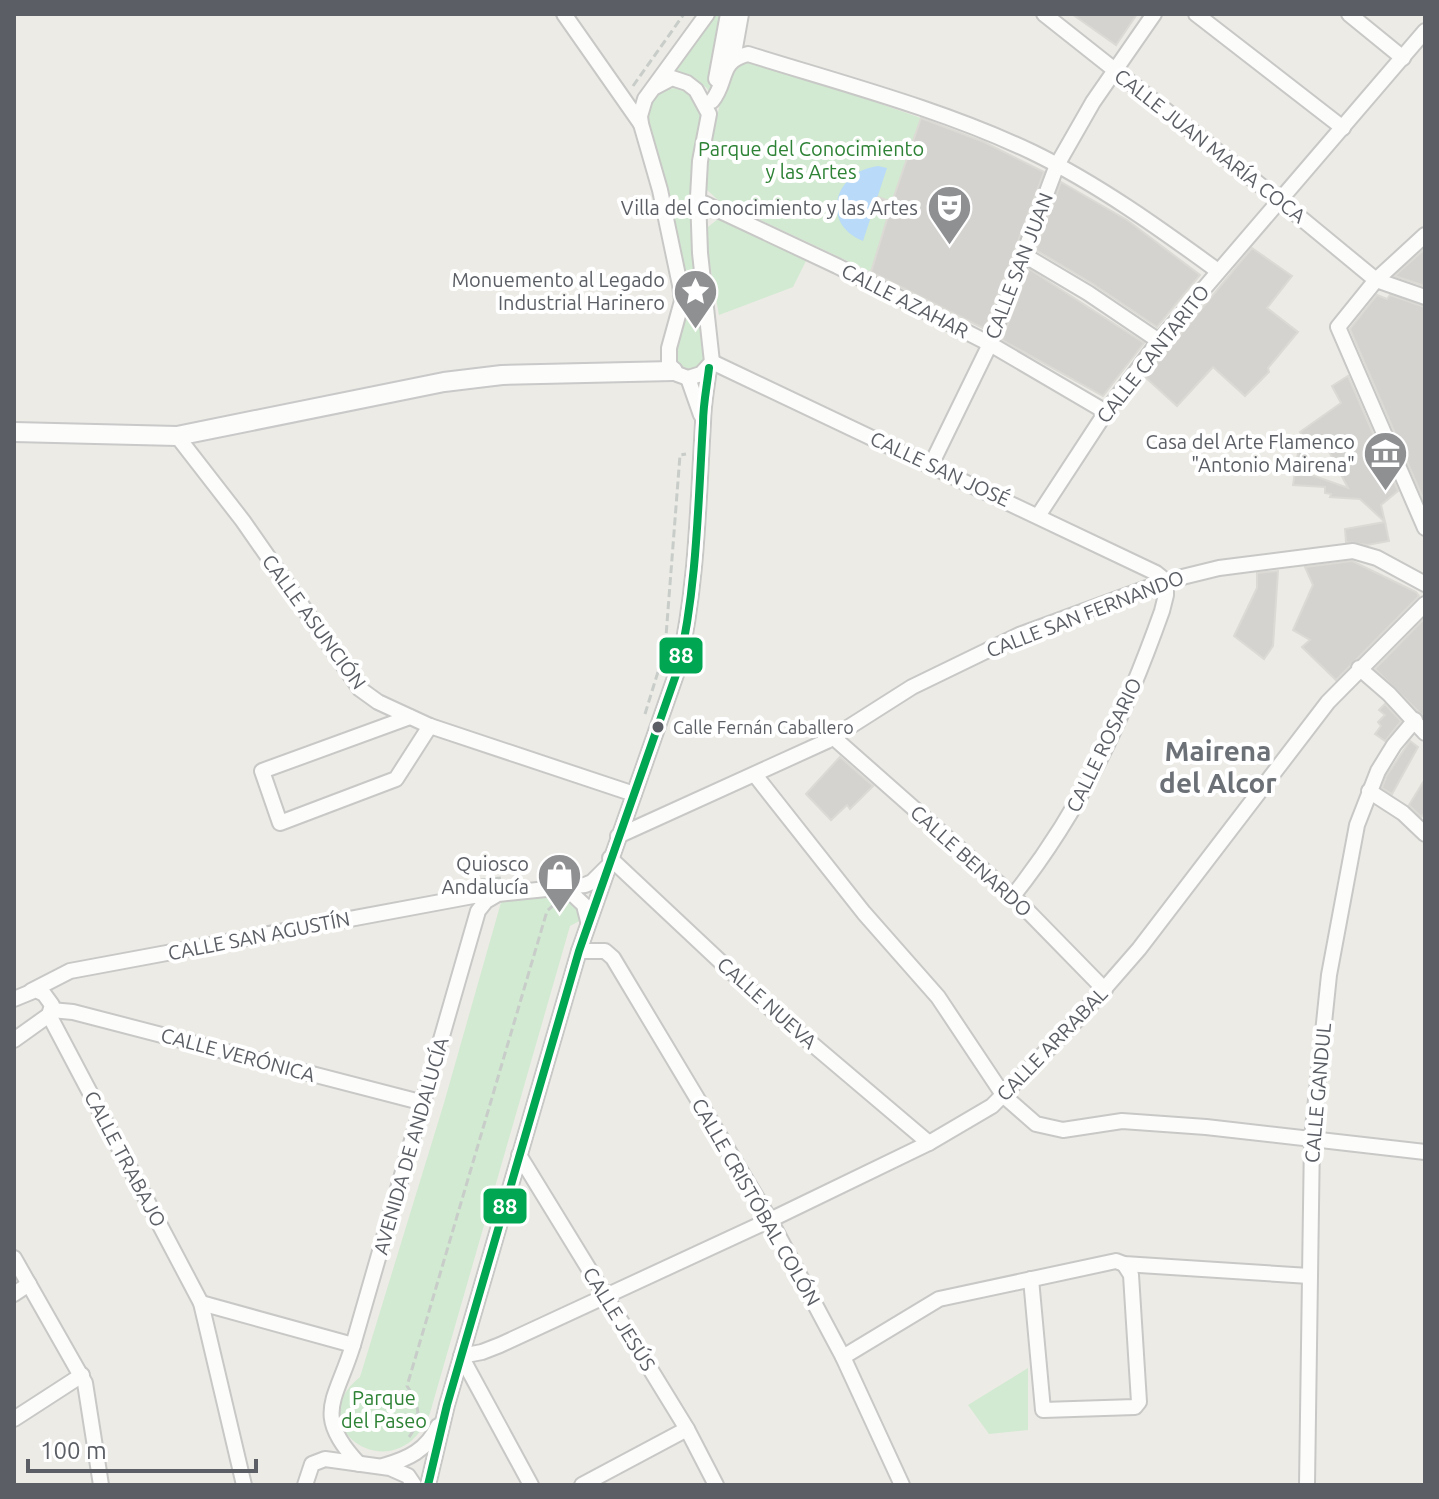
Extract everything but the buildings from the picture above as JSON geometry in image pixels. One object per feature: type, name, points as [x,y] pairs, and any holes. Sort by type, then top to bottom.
[{"type":"main road","points":[[14,432],[177,436],[459,380],[502,375],[680,374]]},
{"type":"street","points":[[564,14],[622,90],[641,124],[660,190],[680,285],[680,313],[669,348],[669,364],[680,374],[703,420]]},
{"type":"street","points":[[641,124],[642,107],[707,14]]},
{"type":"street","points":[[428,1485],[447,1405],[588,921],[671,691],[684,643],[699,513],[703,420],[710,365],[700,253],[700,161],[728,14]]},
{"type":"street","points":[[710,108],[733,59],[741,14]]},
{"type":"street","name":"CALLE JUAN MARÍA COCA","points":[[1044,14],[1376,280]]},
{"type":"street","name":"CALLE SAN JUAN","points":[[931,465],[990,344],[1057,165],[1093,102],[1154,14]]},
{"type":"street","points":[[1196,14],[1343,128]]},
{"type":"street","points":[[1349,14],[1403,58]]},
{"type":"street","name":"CALLE CANTARITO","points":[[1038,516],[1106,412],[1159,341],[1425,31]]},
{"type":"street","points":[[733,59],[748,54],[914,105],[997,137],[1057,165],[1163,231],[1218,271]]},
{"type":"street","points":[[622,90],[653,89],[672,78],[687,83],[710,108]]},
{"type":"street","name":"CALLE AZAHAR","points":[[699,201],[990,344],[1106,412]]},
{"type":"street","points":[[1425,235],[1376,280],[1338,327],[1425,528]]},
{"type":"street","points":[[1024,255],[1159,341]]},
{"type":"street","points":[[1376,280],[1425,297]]},
{"type":"street","points":[[680,374],[701,374],[710,365]]},
{"type":"street","name":"CALLE SAN JOSÉ","points":[[710,365],[931,465],[1156,573],[1166,581]]},
{"type":"street","name":"CALLE ASUNCIÓN","points":[[177,436],[243,521],[360,689],[378,702],[430,726],[634,794]]},
{"type":"street","name":"CALLE SAN FERNANDO","points":[[618,836],[833,737],[912,687],[1019,635],[1166,581],[1219,568],[1353,551],[1377,558],[1425,584]]},
{"type":"street","name":"CALLE ROSARIO","points":[[1013,896],[1061,831],[1113,734],[1145,661],[1162,611],[1166,581]]},
{"type":"street","name":"CALLE ARRABAL","points":[[461,1356],[500,1345],[770,1220],[929,1143],[980,1114],[1004,1096],[1105,990],[1171,910],[1305,729],[1359,668],[1425,604]]},
{"type":"street","points":[[1359,668],[1422,729]]},
{"type":"street","points":[[410,717],[262,771],[280,823],[396,779],[430,726]]},
{"type":"street","name":"CALLE GANDUL","points":[[1307,1485],[1312,1138],[1334,943],[1350,856],[1369,791],[1394,745],[1422,729]]},
{"type":"street","name":"CALLE BENARDO","points":[[833,737],[1013,896],[1105,990]]},
{"type":"street","points":[[755,775],[864,913],[938,997],[1004,1096],[1042,1127],[1063,1130],[1122,1121],[1312,1138],[1425,1152]]},
{"type":"street","points":[[1369,791],[1403,813],[1425,834]]},
{"type":"street","points":[[492,896],[508,892],[569,890],[592,882],[609,862]]},
{"type":"street","name":"CALLE NUEVA","points":[[609,862],[772,1010],[929,1143]]},
{"type":"street","points":[[569,890],[584,905],[588,921]]},
{"type":"street","name":"CALLE SAN AGUSTÍN","points":[[14,999],[70,971],[462,897],[492,896]]},
{"type":"street","name":"AVENIDA DE ANDALUCÍA","points":[[359,1464],[338,1440],[333,1430],[331,1409],[353,1345],[476,918],[482,905],[492,896]]},
{"type":"street","name":"CALLE CRISTÓBAL COLÓN","points":[[579,951],[605,951],[613,958],[770,1220],[843,1357],[902,1485]]},
{"type":"street","name":"CALLE TRABAJO","points":[[31,991],[44,994],[50,1001],[50,1013],[201,1303],[244,1485]]},
{"type":"street","name":"CALLE VERÓNICA","points":[[50,1013],[73,1012],[424,1103]]},
{"type":"street","points":[[14,1040],[50,1013]]},
{"type":"street","name":"CALLE JESÚS","points":[[519,1155],[687,1429],[716,1485]]},
{"type":"street","points":[[14,1258],[82,1375],[101,1485]]},
{"type":"street","points":[[843,1357],[939,1299],[1116,1261],[1309,1276]]},
{"type":"street","points":[[1031,1279],[1043,1410],[1138,1406],[1131,1275],[1124,1264]]},
{"type":"street","points":[[14,1294],[29,1284]]},
{"type":"street","points":[[201,1303],[353,1345]]},
{"type":"street","points":[[461,1356],[531,1485]]},
{"type":"street","points":[[14,1419],[82,1375]]},
{"type":"street","points":[[379,1467],[407,1458],[427,1445],[447,1405]]},
{"type":"street","points":[[582,1485],[687,1429]]},
{"type":"street","points":[[305,1485],[312,1464],[325,1459],[400,1471],[414,1485]]},
{"type":"path","points":[[622,90],[639,75],[684,14]]},
{"type":"path","points":[[643,720],[665,649],[680,455],[692,454]]},
{"type":"path","points":[[469,882],[506,877]]},
{"type":"path","points":[[405,1441],[414,1431],[418,1418],[418,1405],[408,1383],[547,911],[557,902],[571,902],[569,890]]},
{"type":"green space","points":[[717,14],[723,14],[710,92],[694,78],[673,73]]},
{"type":"green space","name":"Parque del Conocimiento y las Artes","points":[[748,58],[921,118],[892,202],[878,197],[873,210],[888,216],[871,272],[718,200],[706,189],[707,162],[725,81],[729,71]]},
{"type":"green space","points":[[675,88],[693,95],[703,114],[707,358],[692,370],[680,366],[675,358],[686,312],[677,235],[647,113],[657,96]]},
{"type":"green space","points":[[718,219],[728,221],[806,261],[793,287],[719,315],[706,242],[708,227]]},
{"type":"green space","name":"Parque del Paseo","points":[[564,895],[577,902],[581,920],[570,926],[430,1413],[415,1437],[397,1449],[377,1451],[359,1445],[346,1432],[339,1416],[343,1397],[360,1377],[444,1103],[502,899]]},
{"type":"green space","points":[[1028,1368],[1028,1430],[989,1434],[968,1405]]},
{"type":"water","points":[[878,166],[887,168],[863,241],[849,233],[841,223],[837,211],[838,199],[851,178],[863,170]]},
{"type":"transit line","name":"88","points":[[428,1485],[447,1405],[579,951],[678,669],[693,577],[709,368]]},
{"type":"place","name":"Villa del Conocimiento y las Artes","points":[[949,247]]},
{"type":"place","name":"Monuemento al Legado Industrial Harinero","points":[[696,330]]},
{"type":"place","name":"Casa del Arte Flamenco \"Antonio Mairena\"","points":[[1386,493]]},
{"type":"place","name":"Calle Fernán Caballero","points":[[658,727]]},
{"type":"place","name":"Quiosco Andalucía","points":[[560,914]]},
{"type":"district","name":"Mairena del Alcor","points":[[1218,767]]}]
